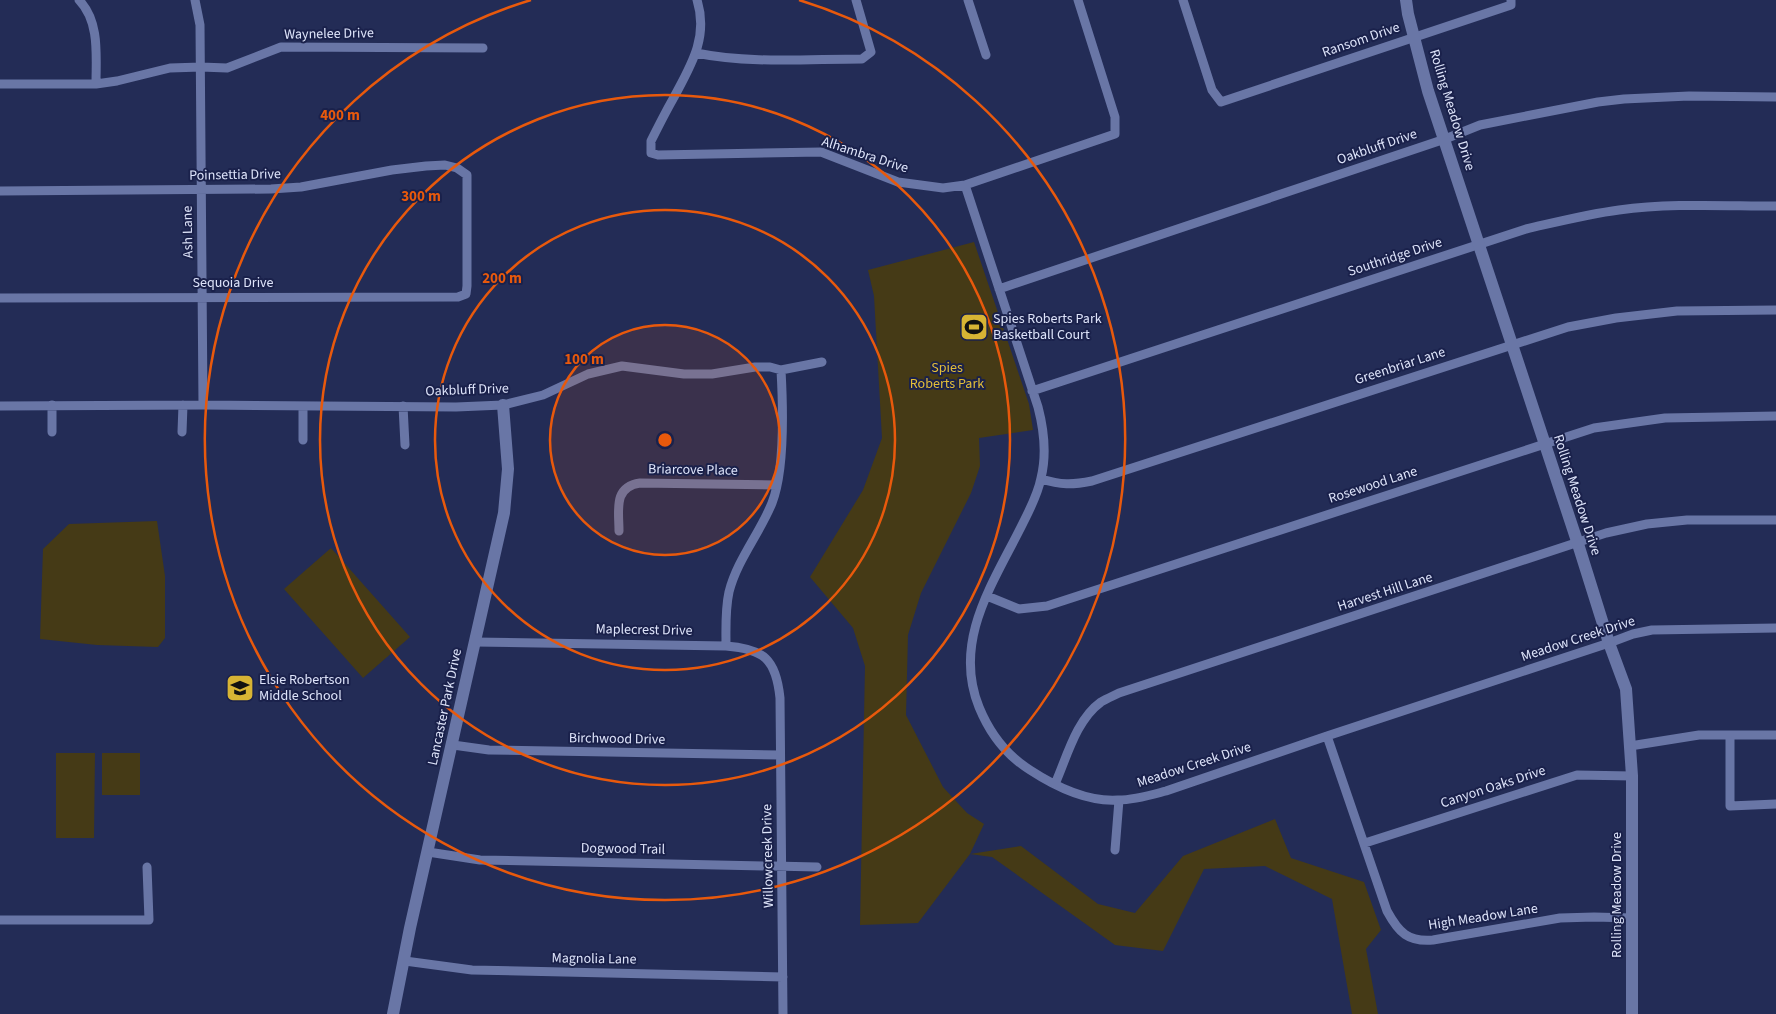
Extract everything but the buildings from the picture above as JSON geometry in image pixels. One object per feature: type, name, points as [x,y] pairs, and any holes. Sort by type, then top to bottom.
[{"type":"street","points":[[79,0],[86,8],[93,23],[96,84]]},
{"type":"street","name":"Ash Lane","points":[[195,0],[200,25],[201,67],[203,405]]},
{"type":"street","points":[[697,0],[701,11],[699,43],[696,53],[717,57],[750,59],[862,59],[871,52],[856,0]]},
{"type":"street","points":[[968,0],[986,56]]},
{"type":"street","name":"Alhambra Drive","points":[[696,53],[692,65],[651,141],[651,153],[658,155],[820,152],[898,182],[943,188],[965,185],[1115,134],[1116,117],[1078,0]]},
{"type":"street","name":"Ransom Drive","points":[[1183,0],[1212,90],[1221,102],[1511,2]]},
{"type":"street","name":"Rolling Meadow Drive","points":[[1406,0],[1428,91],[1480,244],[1609,643],[1626,689],[1632,776],[1632,1014]]},
{"type":"street","name":"Waynelee Drive","points":[[0,84],[96,84],[117,82],[170,68],[227,68],[281,47],[483,48]]},
{"type":"street","name":"Oakbluff Drive","points":[[999,289],[1445,139],[1480,125],[1598,102],[1624,99],[1689,96],[1776,97]]},
{"type":"street","name":"Poinsettia Drive","points":[[0,191],[271,190],[392,170],[445,165],[457,168],[467,175],[466,294]]},
{"type":"street","name":"Meadow Creek Drive","points":[[965,185],[1042,421],[1044,438],[1044,464],[1041,479],[1032,504],[987,596],[974,628],[970,651],[970,670],[977,702],[986,724],[1010,756],[1055,784],[1075,793],[1100,800],[1143,797],[1166,791],[1632,634],[1652,630],[1776,628]]},
{"type":"street","name":"Southridge Drive","points":[[1032,391],[1526,229],[1620,210],[1680,206],[1776,206]]},
{"type":"street","name":"Sequoia Drive","points":[[0,298],[458,297],[466,294]]},
{"type":"street","name":"Greenbriar Lane","points":[[1041,479],[1060,484],[1092,481],[1568,327],[1616,318],[1677,311],[1776,310]]},
{"type":"street","name":"Oakbluff Drive","points":[[0,406],[203,405],[456,408],[504,405],[543,396],[588,374],[622,366],[684,374],[712,374],[755,367],[770,367],[781,370],[822,362]]},
{"type":"street","points":[[726,646],[726,609],[730,591],[736,574],[772,502],[777,485],[782,426],[781,370]]},
{"type":"street","points":[[52,405],[52,432]]},
{"type":"street","points":[[182,432],[183,405]]},
{"type":"street","name":"Lancaster Park Drive","points":[[393,1014],[410,928],[453,745],[504,513],[508,469],[504,405]]},
{"type":"street","points":[[303,406],[303,440]]},
{"type":"street","points":[[403,406],[405,445]]},
{"type":"street","name":"Rosewood Lane","points":[[987,596],[1019,609],[1047,606],[1594,428],[1631,422],[1694,416],[1776,416]]},
{"type":"street","name":"Briarcove Place","points":[[619,531],[619,500],[624,489],[631,484],[777,485]]},
{"type":"street","name":"Harvest Hill Lane","points":[[1055,784],[1076,736],[1090,712],[1101,702],[1118,693],[1620,530],[1677,521],[1776,520]]},
{"type":"street","name":"Maplecrest Drive","points":[[475,642],[743,647],[757,651],[774,670],[780,698]]},
{"type":"street","name":"Willowcreek Drive","points":[[780,698],[783,1014]]},
{"type":"street","points":[[1630,746],[1699,735],[1776,735]]},
{"type":"street","points":[[1730,735],[1730,806],[1776,804]]},
{"type":"street","name":"High Meadow Lane","points":[[1327,736],[1387,912],[1395,926],[1410,938],[1420,941],[1560,918],[1632,918]]},
{"type":"street","name":"Birchwood Drive","points":[[453,745],[489,750],[780,755]]},
{"type":"street","name":"Canyon Oaks Drive","points":[[1365,843],[1577,775],[1632,776]]},
{"type":"street","points":[[1115,850],[1119,800]]},
{"type":"street","name":"Dogwood Trail","points":[[428,852],[480,860],[817,866]]},
{"type":"street","points":[[0,920],[149,920],[147,867]]},
{"type":"street","name":"Magnolia Lane","points":[[405,961],[472,970],[784,977]]},
{"type":"green space","name":"Spies Roberts Park","points":[[974,242],[1029,404],[1033,430],[979,438],[980,466],[971,493],[921,593],[908,635],[906,715],[943,787],[967,813],[984,824],[970,854],[918,923],[860,925],[865,666],[853,628],[810,577],[863,490],[882,438],[874,296],[868,270]]},
{"type":"green space","points":[[157,521],[165,576],[165,638],[158,647],[97,645],[40,639],[43,549],[69,524]]},
{"type":"green space","points":[[331,548],[410,637],[363,678],[284,589]]},
{"type":"green space","points":[[56,753],[95,753],[94,838],[56,838]]},
{"type":"green space","points":[[102,753],[140,753],[140,795],[102,795]]},
{"type":"green space","points":[[1275,819],[1291,858],[1364,882],[1381,930],[1366,949],[1378,1014],[1352,1014],[1332,899],[1265,866],[1204,869],[1163,951],[1115,945],[992,857],[970,854],[1021,846],[1098,904],[1135,913],[1183,856]]},
{"type":"place","name":"Spies Roberts Park Basketball Court","points":[[974,327]]},
{"type":"place","name":"Elsie Robertson Middle School","points":[[240,688]]}]
